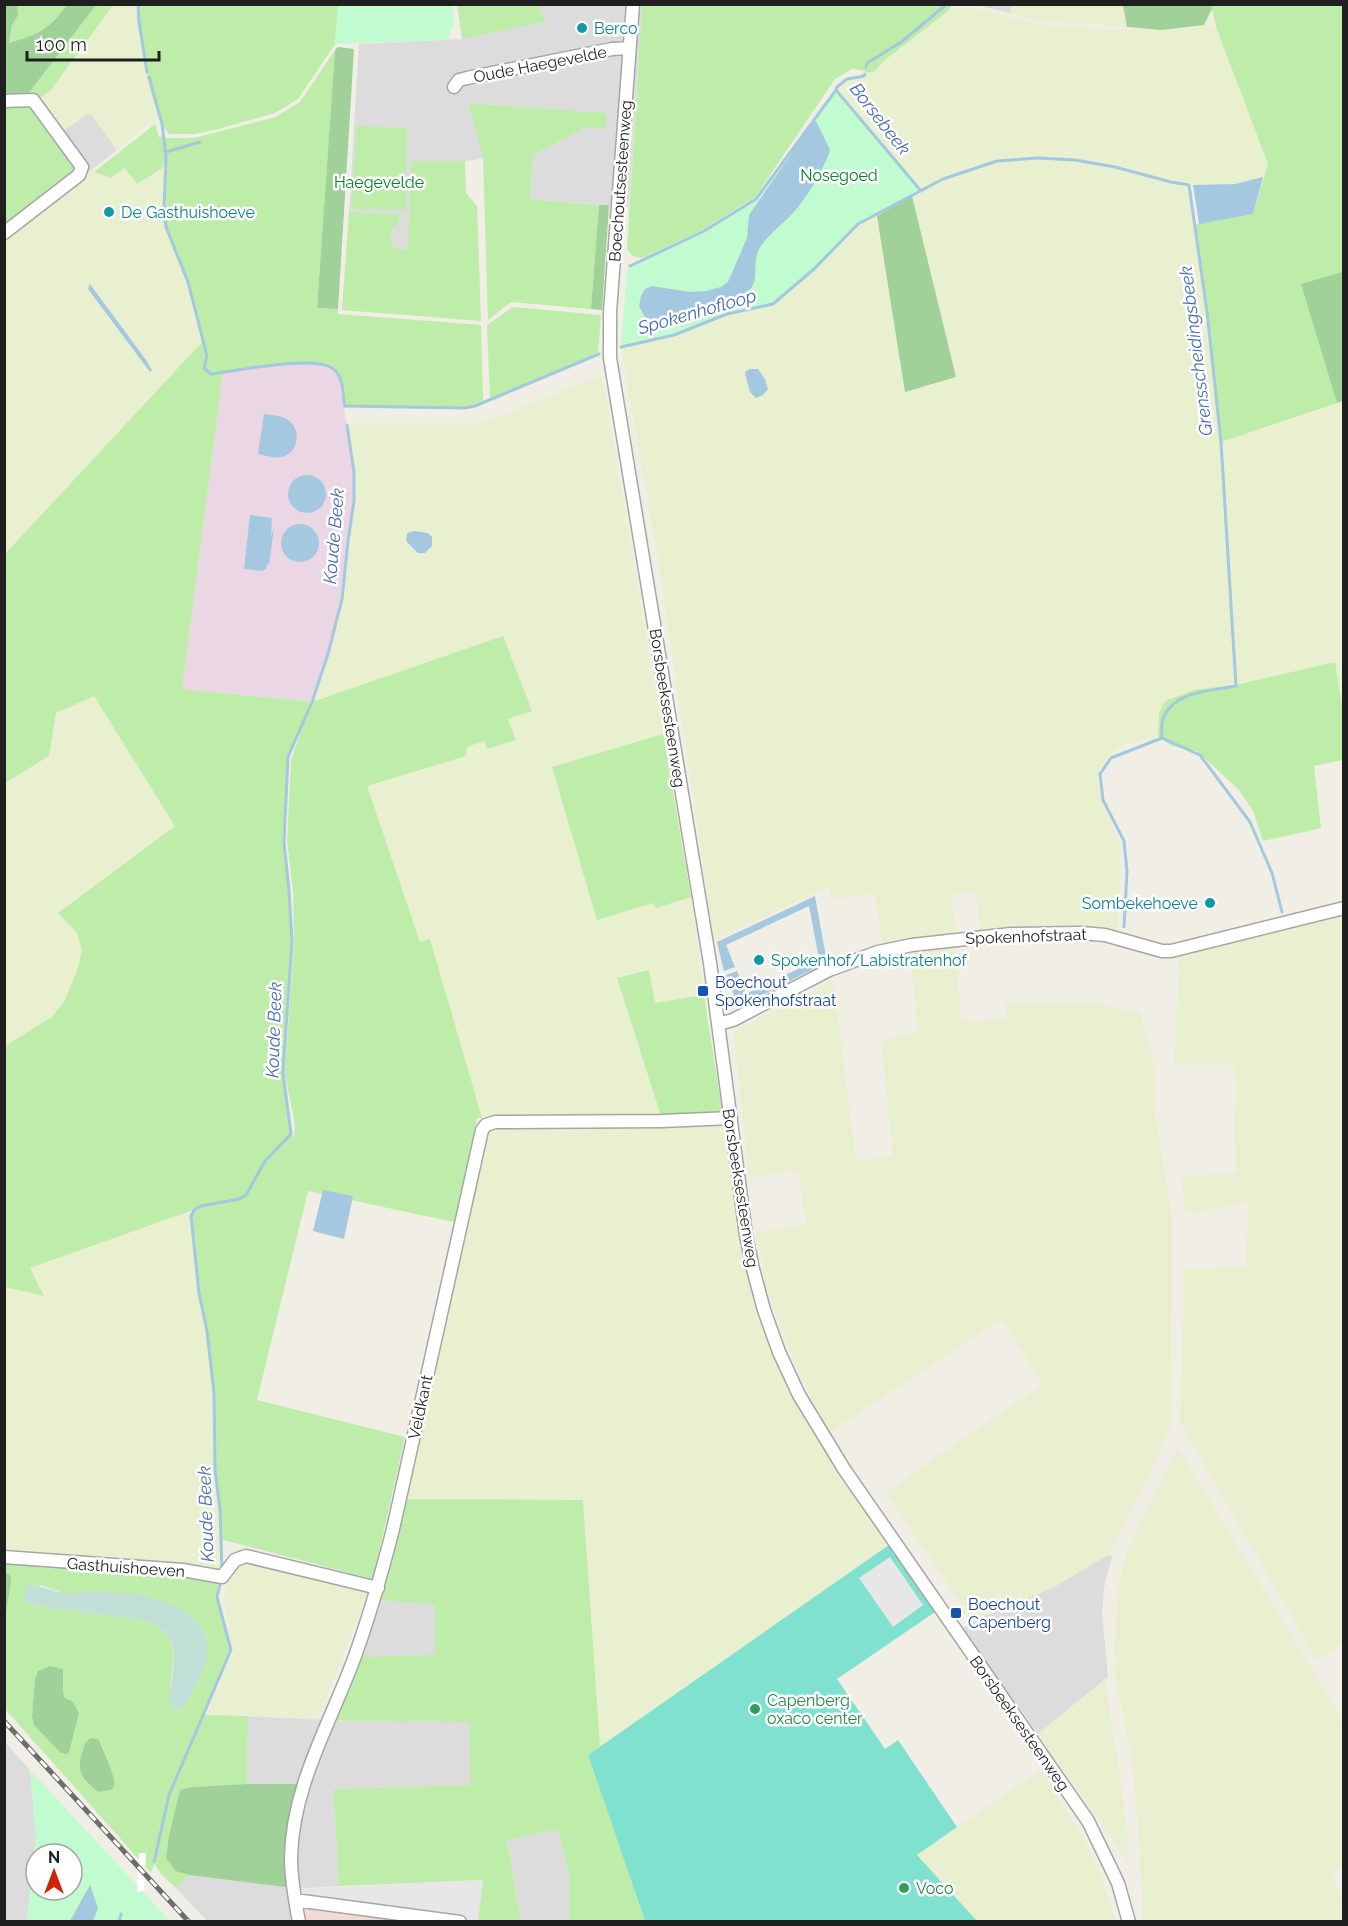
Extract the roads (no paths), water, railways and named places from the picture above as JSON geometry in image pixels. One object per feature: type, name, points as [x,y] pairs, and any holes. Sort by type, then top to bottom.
[{"type":"street","name":"Boechoutsesteenweg","points":[[610,358],[611,302],[633,4]]},
{"type":"street","name":"Oude Haegevelde","points":[[454,87],[462,79],[612,49],[629,48]]},
{"type":"street","points":[[4,101],[33,100],[80,163],[81,171],[79,175],[4,233]]},
{"type":"street","name":"Borsbeeksesteenweg","points":[[610,358],[700,900],[753,1269],[779,1352],[799,1395],[844,1469],[1088,1821],[1118,1882],[1128,1922]]},
{"type":"street","name":"Spokenhofstraat","points":[[718,1024],[733,1020],[829,970],[878,952],[912,945],[1011,934],[1081,933],[1105,935],[1161,951],[1172,951],[1344,908]]},
{"type":"street","name":"Veldkant","points":[[299,1922],[291,1860],[292,1836],[298,1804],[325,1727],[355,1657],[378,1588],[482,1130],[486,1125],[495,1122],[662,1121],[730,1118]]},
{"type":"street","name":"Gasthuishoeven","points":[[4,1557],[183,1570],[222,1577],[235,1560],[246,1556],[378,1588]]},
{"type":"street","points":[[295,1900],[460,1922]]},
{"type":"waterway","name":"Koude Beek","points":[[138,4],[147,72]]},
{"type":"waterway","name":"Borsebeek","points":[[866,67],[867,63],[900,43],[947,4]]},
{"type":"waterway","name":"Borsebeek","points":[[865,74],[847,79],[836,90],[921,191]]},
{"type":"waterway","name":"Koude Beek","points":[[149,77],[162,124],[166,157],[164,209],[166,227],[188,282],[207,356],[204,368],[211,374],[292,363],[322,364],[336,371],[342,384],[344,403]]},
{"type":"waterway","points":[[630,266],[704,231],[756,199],[836,90]]},
{"type":"waterway","points":[[166,152],[200,142]]},
{"type":"waterway","name":"Grensscheidingsbeek","points":[[621,347],[674,335],[727,314],[773,304],[814,269],[858,224],[943,179],[997,161],[1038,158],[1075,160],[1189,185],[1207,312],[1221,442],[1236,686],[1194,694],[1175,703],[1163,719],[1162,738]]},
{"type":"waterway","name":"Spokenhofloop","points":[[344,406],[464,408],[475,406],[599,354]]},
{"type":"waterway","name":"Koude Beek","points":[[222,1571],[220,1510],[215,1469],[214,1393],[207,1331],[199,1293],[191,1216],[194,1210],[201,1206],[239,1199],[246,1195],[265,1161],[291,1134],[283,1073],[292,941],[284,842],[288,757],[312,702],[328,654],[342,599],[354,501],[354,472],[347,425]]},
{"type":"waterway","points":[[1162,738],[1200,755],[1250,822],[1272,873],[1282,912]]},
{"type":"waterway","points":[[1124,927],[1127,871],[1124,841],[1103,800],[1100,774],[1111,758],[1162,738]]},
{"type":"waterway","name":"Koude Beek","points":[[154,1862],[169,1795],[231,1650],[217,1597],[221,1581]]},
{"type":"waterway","name":"Koude Beek","points":[[119,1922],[121,1914]]},
{"type":"railway","points":[[4,1721],[189,1922]]},
{"type":"place","name":"Berco","points":[[582,28]]},
{"type":"place","name":"De Gasthuishoeve","points":[[109,212]]},
{"type":"place","name":"Sombekehoeve","points":[[1210,903]]},
{"type":"place","name":"Spokenhof/Labistratenhof","points":[[759,960]]},
{"type":"place","name":"Boechout Spokenhofstraat","points":[[703,991]]},
{"type":"place","name":"Boechout Capenberg","points":[[956,1613]]},
{"type":"place","name":"Capenberg oxaco center","points":[[755,1709]]},
{"type":"place","name":"Voco","points":[[904,1888]]},
{"type":"park label","name":"Nosegoed","points":[[839,175]]},
{"type":"park label","name":"Haegevelde","points":[[379,182]]}]
